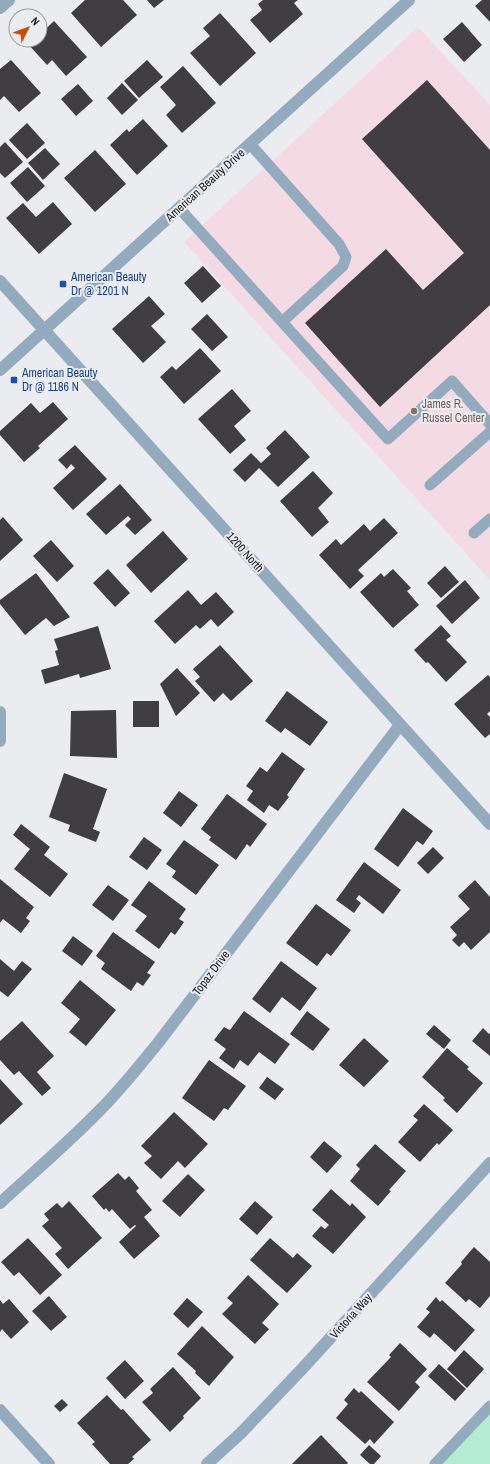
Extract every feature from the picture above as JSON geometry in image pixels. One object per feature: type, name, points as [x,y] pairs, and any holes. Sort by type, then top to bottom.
[{"type":"street","points":[[0,8],[9,0]]},
{"type":"street","name":"American Beauty Drive","points":[[0,370],[409,0]]},
{"type":"street","name":"1200 North","points":[[0,280],[490,824]]},
{"type":"street","points":[[0,712],[0,741]]},
{"type":"street","name":"Topaz Drive","points":[[0,1203],[97,1113],[131,1077],[400,725]]},
{"type":"street","name":"Victoria Way","points":[[207,1464],[241,1432],[302,1369],[490,1163]]},
{"type":"street","points":[[0,1410],[49,1464]]},
{"type":"lane","points":[[250,144],[339,244],[346,256],[343,266],[282,322]]},
{"type":"lane","points":[[179,208],[388,439],[452,382],[490,424]]},
{"type":"lane","points":[[430,485],[490,432]]},
{"type":"lane","points":[[474,533],[490,519]]},
{"type":"lane","points":[[435,1464],[490,1406]]},
{"type":"shaded area","name":"James R. Russel Center","points":[[418,27],[490,105],[490,580],[184,242]]},
{"type":"green space","points":[[490,1411],[490,1464],[440,1464]]},
{"type":"building","points":[[85,0],[123,0],[137,15],[101,47],[71,13]]},
{"type":"building","points":[[147,0],[164,0],[154,8]]},
{"type":"building","points":[[263,0],[298,0],[294,3],[303,14],[270,43],[250,20],[262,10],[258,4]]},
{"type":"building","points":[[482,0],[490,0],[490,22],[475,6]]},
{"type":"building","points":[[220,13],[256,53],[220,86],[190,53],[210,36],[203,28]]},
{"type":"building","points":[[54,21],[87,57],[66,76],[52,60],[47,65],[32,48],[48,48],[48,27]]},
{"type":"building","points":[[462,22],[482,45],[464,62],[443,39]]},
{"type":"building","points":[[11,60],[41,93],[19,112],[4,96],[0,100],[0,69]]},
{"type":"building","points":[[147,60],[163,77],[139,98],[124,81]]},
{"type":"building","points":[[183,66],[216,103],[182,133],[166,115],[176,105],[160,87]]},
{"type":"building","points":[[427,80],[490,150],[490,305],[380,407],[305,323],[386,249],[423,290],[464,253],[362,139]]},
{"type":"building","points":[[122,83],[138,100],[122,115],[107,98]]},
{"type":"building","points":[[78,84],[93,101],[76,116],[61,99]]},
{"type":"building","points":[[143,119],[168,146],[137,175],[110,145],[127,129],[129,132]]},
{"type":"building","points":[[27,123],[45,143],[27,159],[9,140]]},
{"type":"building","points":[[5,142],[23,162],[5,178],[0,173],[0,147]]},
{"type":"building","points":[[45,148],[60,164],[43,180],[28,163]]},
{"type":"building","points":[[95,150],[126,184],[95,212],[64,178]]},
{"type":"building","points":[[28,167],[45,186],[27,202],[10,183]]},
{"type":"building","points":[[53,202],[72,224],[39,254],[6,218],[23,203],[36,217]]},
{"type":"building","points":[[203,266],[221,286],[202,303],[184,283]]},
{"type":"building","points":[[149,296],[165,314],[151,326],[166,342],[143,363],[112,329]]},
{"type":"building","points":[[207,314],[228,337],[212,351],[191,329]]},
{"type":"building","points":[[200,348],[221,371],[184,404],[160,377],[172,366],[176,370]]},
{"type":"building","points":[[232,389],[251,411],[234,426],[246,440],[230,454],[198,419]]},
{"type":"building","points":[[53,402],[68,419],[38,446],[40,448],[24,462],[0,435],[0,431],[31,403],[40,413]]},
{"type":"building","points":[[285,430],[310,457],[278,487],[259,468],[245,482],[233,470],[251,453],[261,463],[271,454],[266,448]]},
{"type":"building","points":[[75,445],[107,479],[73,510],[53,488],[75,468],[71,464],[67,469],[58,460]]},
{"type":"building","points":[[313,471],[333,493],[318,508],[329,522],[312,537],[280,501]]},
{"type":"building","points":[[120,484],[152,520],[135,535],[125,525],[131,519],[128,516],[106,535],[86,514]]},
{"type":"building","points":[[3,517],[23,540],[0,561],[0,520]]},
{"type":"building","points":[[384,518],[398,533],[358,570],[364,576],[350,589],[319,555],[336,539],[341,545],[364,524],[370,531]]},
{"type":"building","points":[[163,531],[188,559],[151,593],[126,565]]},
{"type":"building","points":[[51,540],[74,566],[57,582],[33,556]]},
{"type":"building","points":[[445,566],[459,582],[441,598],[427,583]]},
{"type":"building","points":[[108,569],[130,593],[115,607],[93,583]]},
{"type":"building","points":[[393,569],[411,588],[407,591],[419,605],[393,628],[360,592],[381,573],[384,577]]},
{"type":"building","points":[[36,573],[70,617],[54,626],[46,618],[25,635],[0,604],[0,600]]},
{"type":"building","points":[[465,580],[480,598],[452,624],[436,606]]},
{"type":"building","points":[[188,590],[201,605],[216,592],[234,612],[218,627],[211,619],[200,629],[196,625],[175,644],[154,621]]},
{"type":"building","points":[[441,625],[451,636],[446,640],[467,662],[446,682],[428,662],[426,663],[414,650]]},
{"type":"building","points":[[98,626],[111,669],[80,678],[79,674],[45,684],[41,670],[59,665],[55,651],[58,650],[54,639]]},
{"type":"building","points":[[220,645],[253,681],[231,701],[223,693],[214,702],[195,681],[200,677],[193,669]]},
{"type":"building","points":[[177,668],[200,693],[176,716],[160,684]]},
{"type":"building","points":[[488,675],[490,677],[490,711],[487,714],[490,717],[490,734],[485,738],[454,704]]},
{"type":"building","points":[[287,691],[328,722],[310,746],[285,728],[281,733],[265,721]]},
{"type":"building","points":[[133,701],[159,701],[159,727],[133,727]]},
{"type":"building","points":[[116,710],[117,758],[70,756],[71,711]]},
{"type":"building","points":[[282,752],[305,769],[287,795],[289,797],[278,811],[269,805],[264,813],[247,800],[253,791],[246,786],[260,767],[267,772]]},
{"type":"building","points":[[64,773],[107,789],[93,829],[100,832],[96,842],[68,831],[70,825],[49,817]]},
{"type":"building","points":[[179,791],[198,805],[181,827],[163,813]]},
{"type":"building","points":[[227,794],[267,824],[250,847],[247,844],[236,860],[209,840],[211,837],[201,829]]},
{"type":"building","points":[[403,808],[433,831],[423,845],[417,841],[398,867],[374,849]]},
{"type":"building","points":[[21,824],[50,847],[44,855],[68,874],[50,897],[14,869],[30,849],[13,835]]},
{"type":"building","points":[[144,837],[162,850],[147,870],[129,857]]},
{"type":"building","points":[[184,840],[219,865],[196,895],[172,877],[176,871],[166,864]]},
{"type":"building","points":[[433,847],[444,858],[428,874],[417,863]]},
{"type":"building","points":[[364,862],[401,890],[383,914],[359,895],[356,899],[361,903],[354,913],[336,900]]},
{"type":"building","points":[[0,879],[34,907],[26,918],[30,921],[21,933],[3,919],[0,923]]},
{"type":"building","points":[[475,880],[490,897],[490,932],[471,950],[464,942],[459,947],[452,940],[457,935],[450,927],[470,909],[458,896]]},
{"type":"building","points":[[149,881],[186,909],[179,919],[184,922],[175,935],[171,932],[159,949],[135,931],[147,916],[131,905]]},
{"type":"building","points":[[108,885],[129,900],[113,921],[92,905]]},
{"type":"building","points":[[316,904],[351,930],[331,956],[327,953],[317,966],[286,943]]},
{"type":"building","points":[[113,932],[155,962],[147,973],[151,975],[143,986],[137,982],[131,991],[101,969],[105,963],[96,956]]},
{"type":"building","points":[[73,936],[93,951],[82,966],[62,951]]},
{"type":"building","points":[[0,959],[14,971],[22,961],[32,969],[8,997],[0,991]]},
{"type":"building","points":[[281,961],[317,988],[300,1011],[282,997],[270,1013],[252,999]]},
{"type":"building","points":[[80,980],[116,1010],[86,1046],[69,1032],[80,1019],[61,1003]]},
{"type":"building","points":[[244,1011],[290,1044],[275,1064],[259,1052],[248,1066],[240,1060],[234,1069],[219,1058],[226,1049],[214,1040],[224,1027],[230,1030]]},
{"type":"building","points":[[307,1011],[330,1029],[313,1051],[290,1034]]},
{"type":"building","points":[[22,1021],[54,1056],[37,1072],[51,1088],[42,1096],[19,1071],[14,1075],[0,1060],[0,1041]]},
{"type":"building","points":[[434,1025],[451,1040],[444,1049],[426,1034]]},
{"type":"building","points":[[483,1028],[489,1034],[490,1033],[490,1056],[472,1041]]},
{"type":"building","points":[[364,1038],[389,1061],[364,1087],[339,1065]]},
{"type":"building","points":[[447,1048],[469,1067],[467,1069],[483,1083],[457,1113],[443,1100],[445,1098],[422,1077]]},
{"type":"building","points":[[209,1060],[246,1086],[228,1110],[224,1108],[214,1121],[182,1098]]},
{"type":"building","points":[[267,1077],[284,1089],[275,1100],[259,1088]]},
{"type":"building","points":[[0,1079],[23,1104],[0,1125]]},
{"type":"building","points":[[424,1104],[453,1130],[439,1145],[437,1143],[420,1162],[398,1142],[418,1120],[413,1116]]},
{"type":"building","points":[[174,1112],[208,1144],[185,1168],[178,1161],[161,1179],[144,1163],[152,1156],[141,1146]]},
{"type":"building","points":[[324,1141],[342,1156],[327,1173],[310,1157]]},
{"type":"building","points":[[375,1144],[406,1171],[389,1190],[391,1191],[378,1206],[350,1181],[360,1169],[356,1165]]},
{"type":"building","points":[[118,1173],[125,1180],[129,1176],[139,1188],[136,1191],[152,1210],[144,1217],[160,1236],[134,1259],[119,1242],[136,1226],[135,1225],[130,1229],[112,1209],[109,1212],[106,1208],[104,1210],[92,1196]]},
{"type":"building","points":[[188,1174],[205,1190],[180,1217],[162,1201]]},
{"type":"building","points":[[331,1189],[350,1206],[352,1203],[366,1217],[333,1254],[312,1236],[321,1226],[325,1229],[329,1225],[312,1210]]},
{"type":"building","points":[[69,1201],[102,1238],[68,1269],[55,1254],[62,1248],[42,1226],[49,1220],[44,1214],[57,1203],[62,1208]]},
{"type":"building","points":[[255,1201],[273,1217],[257,1235],[239,1219]]},
{"type":"building","points":[[28,1238],[62,1275],[40,1295],[19,1272],[14,1276],[1,1262]]},
{"type":"building","points":[[270,1238],[293,1258],[297,1253],[312,1266],[287,1293],[250,1260]]},
{"type":"building","points":[[474,1247],[490,1262],[490,1296],[480,1308],[469,1299],[466,1302],[445,1283],[462,1264],[461,1262]]},
{"type":"building","points":[[248,1275],[279,1304],[262,1323],[269,1329],[255,1344],[222,1314],[233,1303],[227,1298]]},
{"type":"building","points":[[49,1296],[67,1317],[51,1331],[32,1311]]},
{"type":"building","points":[[436,1297],[440,1302],[442,1300],[475,1330],[455,1352],[434,1333],[430,1338],[417,1327],[430,1312],[426,1309]]},
{"type":"building","points":[[187,1298],[203,1312],[188,1328],[173,1314]]},
{"type":"building","points":[[9,1299],[29,1322],[11,1339],[2,1329],[0,1332],[0,1300],[3,1304]]},
{"type":"building","points":[[202,1326],[234,1357],[209,1386],[195,1373],[196,1371],[177,1354]]},
{"type":"building","points":[[400,1343],[427,1369],[415,1382],[420,1387],[399,1411],[367,1382],[391,1357],[389,1355]]},
{"type":"building","points":[[464,1350],[484,1369],[467,1388],[447,1369]]},
{"type":"building","points":[[125,1360],[144,1381],[125,1399],[106,1378]]},
{"type":"building","points":[[439,1364],[466,1389],[455,1401],[428,1376]]},
{"type":"building","points":[[173,1367],[201,1398],[170,1432],[142,1402],[153,1393],[150,1389]]},
{"type":"building","points":[[354,1388],[359,1393],[361,1391],[394,1422],[374,1444],[370,1439],[365,1444],[336,1418],[348,1404],[344,1400]]},
{"type":"building","points":[[107,1395],[121,1410],[123,1409],[151,1440],[132,1457],[134,1459],[128,1464],[110,1464],[92,1444],[95,1442],[77,1423]]},
{"type":"building","points":[[62,1399],[68,1405],[60,1412],[54,1406]]},
{"type":"building","points":[[321,1435],[348,1463],[347,1464],[292,1464]]},
{"type":"building","points":[[369,1445],[381,1456],[374,1464],[370,1464],[360,1455]]},
{"type":"place","name":"American Beauty Dr @ 1201 N","points":[[63,284]]},
{"type":"place","name":"American Beauty Dr @ 1186 N","points":[[14,380]]},
{"type":"place","name":"James R. Russel Center","points":[[414,411]]}]
